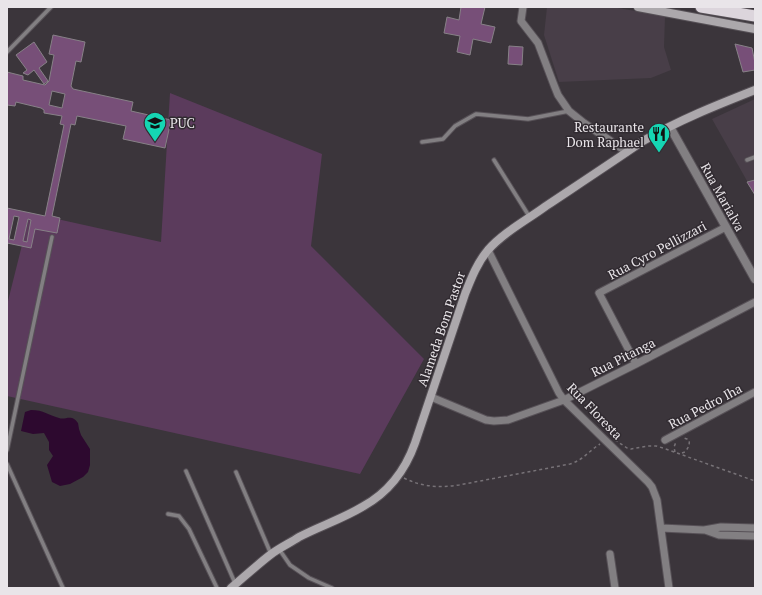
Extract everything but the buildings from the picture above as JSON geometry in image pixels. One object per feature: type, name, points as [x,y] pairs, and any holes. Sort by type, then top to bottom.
[{"type":"highway","points":[[701,7],[755,16]]},
{"type":"main road","points":[[638,7],[755,29]]},
{"type":"main road","name":"Alameda Bom Pastor","points":[[233,586],[279,549],[374,500],[399,476],[412,452],[465,294],[476,268],[488,250],[506,234],[530,217],[643,141],[698,113],[755,90]]},
{"type":"street","points":[[523,7],[521,21],[538,43],[558,95],[569,111],[627,152]]},
{"type":"street","name":"Rua Marialva","points":[[670,126],[755,279]]},
{"type":"street","name":"Rua Cyro Pellizzari","points":[[636,364],[599,293],[726,227]]},
{"type":"street","name":"Rua Floresta","points":[[488,250],[555,387],[564,400],[652,487],[658,500],[668,588]]},
{"type":"street","name":"Rua Pitanga","points":[[431,397],[486,420],[508,420],[564,400],[755,302]]},
{"type":"street","name":"Rua Pedro Iha","points":[[666,440],[755,392]]},
{"type":"street","points":[[704,530],[721,526],[755,528]]},
{"type":"street","points":[[661,528],[704,530],[719,535],[755,536]]},
{"type":"street","points":[[610,554],[615,588]]},
{"type":"lane","points":[[7,52],[51,7]]},
{"type":"lane","points":[[422,142],[443,139],[455,126],[476,114],[528,120],[569,111]]},
{"type":"lane","points":[[747,160],[755,157]]},
{"type":"lane","points":[[494,160],[530,217]]},
{"type":"lane","points":[[7,450],[52,237]]},
{"type":"lane","points":[[7,464],[63,588]]},
{"type":"lane","points":[[186,471],[233,586]]},
{"type":"lane","points":[[236,472],[271,554]]},
{"type":"lane","points":[[7,473],[12,477]]},
{"type":"lane","points":[[168,514],[179,516],[190,529],[217,588]]},
{"type":"lane","points":[[279,549],[290,565],[309,578],[332,588]]},
{"type":"path","points":[[680,453],[685,452],[688,449],[689,444],[689,440],[687,438],[682,439]]},
{"type":"path","points":[[399,476],[412,482],[430,486],[460,485],[570,464],[579,461],[594,448],[616,440],[627,448],[631,449],[656,446],[680,453],[755,481]]},
{"type":"path","points":[[675,452],[674,444],[676,442]]},
{"type":"shaded area","points":[[547,7],[612,7],[665,16],[664,47],[671,70],[651,78],[559,82],[544,35]]},
{"type":"shaded area","points":[[170,93],[322,154],[311,246],[424,359],[360,474],[7,396],[7,305],[30,213],[161,242]]},
{"type":"shaded area","points":[[755,99],[755,195],[712,119]]},
{"type":"shaded area","points":[[31,410],[43,412],[55,417],[72,418],[78,423],[81,435],[90,449],[90,465],[88,472],[83,477],[70,484],[60,486],[52,482],[47,465],[53,456],[49,450],[49,442],[44,433],[33,434],[21,431],[25,412]]},
{"type":"place","name":"PUC","points":[[155,142]]},
{"type":"place","name":"Restaurante Dom Raphael","points":[[659,154]]}]
